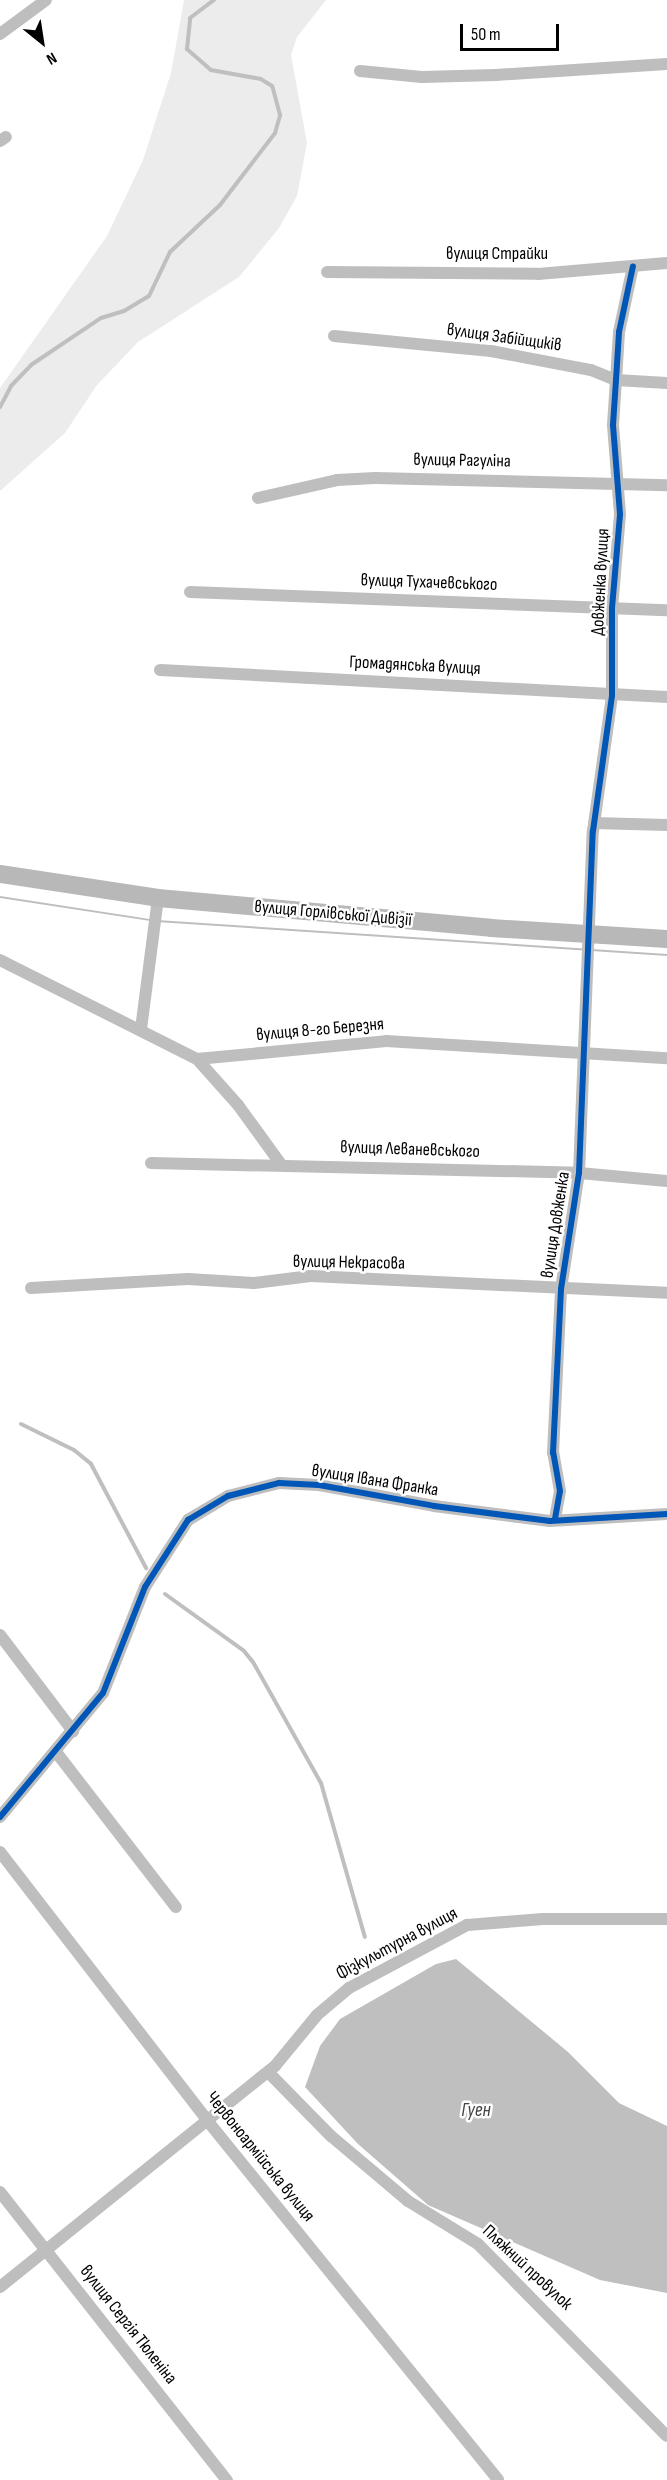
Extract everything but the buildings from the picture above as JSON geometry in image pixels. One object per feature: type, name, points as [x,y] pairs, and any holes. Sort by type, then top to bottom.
[{"type":"main road","name":"вулиця Горлівської Дивізії","points":[[0,874],[158,898],[590,935],[667,939]]},
{"type":"street","points":[[0,34],[46,0]]},
{"type":"street","points":[[360,71],[422,76],[485,75],[667,64]]},
{"type":"street","name":"вулиця Страйки","points":[[327,272],[538,274],[667,262]]},
{"type":"street","name":"Довженка вулиця","points":[[590,935],[587,921],[594,823],[612,694],[612,608],[620,514],[617,483],[615,380],[620,332],[633,266]]},
{"type":"street","name":"вулиця Забійщиків","points":[[334,336],[490,351],[591,370],[615,380],[667,383]]},
{"type":"street","name":"вулиця Рагуліна","points":[[258,498],[337,480],[375,478],[667,485]]},
{"type":"street","name":"вулиця Тухачевського","points":[[190,591],[667,610]]},
{"type":"street","name":"Громадянська вулиця","points":[[160,670],[667,697]]},
{"type":"street","points":[[594,823],[667,825]]},
{"type":"street","points":[[141,1029],[158,898]]},
{"type":"street","name":"вулиця Довженка","points":[[555,1519],[560,1491],[553,1453],[561,1289],[579,1173],[590,935]]},
{"type":"street","name":"вулиця 8-го Березня","points":[[0,960],[197,1059],[231,1059],[322,1044],[386,1041],[667,1058]]},
{"type":"street","points":[[197,1059],[238,1105],[280,1163]]},
{"type":"street","name":"вулиця Леваневського","points":[[151,1163],[280,1163],[579,1173],[667,1181]]},
{"type":"street","name":"вулиця Некрасова","points":[[31,1288],[188,1279],[254,1283],[311,1276],[667,1293]]},
{"type":"street","name":"вулиця Івана Франка","points":[[0,1817],[103,1693],[145,1587],[188,1520],[228,1496],[279,1483],[319,1485],[434,1506],[550,1521],[555,1519],[605,1521],[667,1514]]},
{"type":"street","points":[[0,1635],[73,1731]]},
{"type":"street","points":[[56,1752],[176,1907]]},
{"type":"street","name":"Червоноармійська вулиця","points":[[0,1852],[206,2119],[498,2480]]},
{"type":"street","name":"Фізкультурна вулиця","points":[[0,2287],[47,2251],[206,2119],[268,2072],[317,2015],[349,1988],[467,1925],[543,1919],[667,1919]]},
{"type":"street","name":"Пляжний провулок","points":[[268,2072],[331,2136],[408,2200],[478,2244],[667,2436]]},
{"type":"street","name":"вулиця Сергія Тюленіна","points":[[0,2192],[227,2480]]},
{"type":"shaded area","points":[[184,0],[326,0],[297,37],[291,55],[307,143],[297,196],[279,228],[239,277],[138,342],[97,385],[65,433],[0,491],[0,388],[107,236],[143,160],[171,73]]},
{"type":"water","name":"Гуен","points":[[456,1959],[568,2052],[619,2103],[667,2126],[667,2293],[600,2280],[428,2205],[358,2144],[305,2087],[320,2046],[340,2019],[436,1964]]},
{"type":"waterway","points":[[0,407],[11,386],[31,365],[101,318],[124,311],[149,296],[170,252],[220,205],[275,133],[280,115],[272,86],[261,79],[211,70],[187,49],[190,18],[214,0]]},
{"type":"waterway","points":[[21,1424],[74,1450],[91,1464],[146,1568]]},
{"type":"waterway","points":[[165,1594],[244,1651],[253,1662],[321,1783],[365,1937]]},
{"type":"tram line","points":[[0,897],[157,921],[667,955]]},
{"type":"cycle path","points":[[555,1519],[560,1491],[553,1453],[561,1289],[579,1173],[593,831],[612,695],[612,608],[620,514],[613,425],[619,332],[633,266]]},
{"type":"cycle path","points":[[0,1817],[103,1693],[145,1587],[188,1520],[228,1496],[279,1483],[319,1485],[434,1506],[550,1521],[667,1514]]}]
